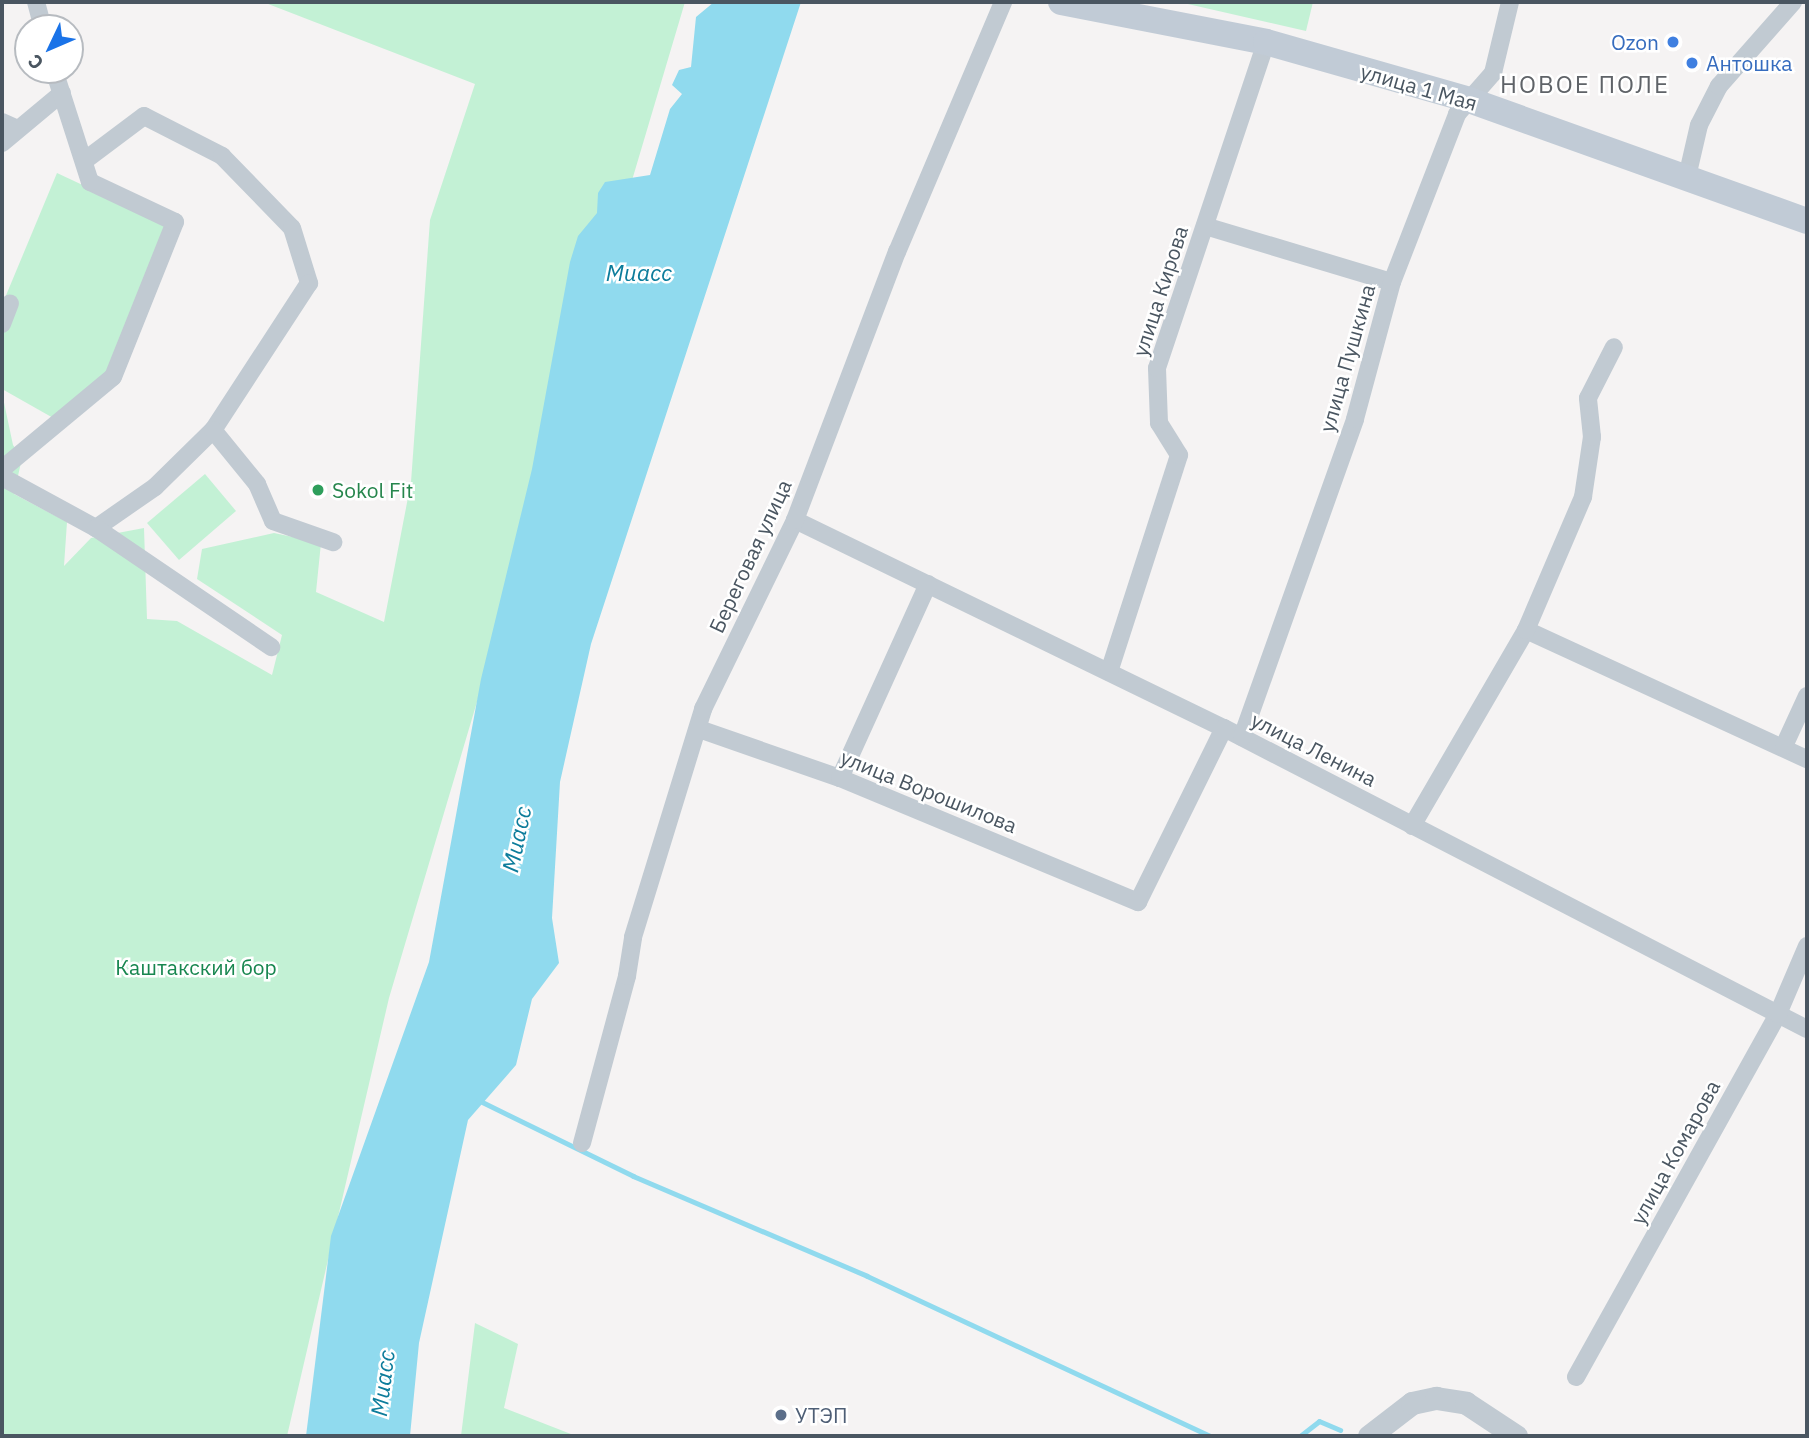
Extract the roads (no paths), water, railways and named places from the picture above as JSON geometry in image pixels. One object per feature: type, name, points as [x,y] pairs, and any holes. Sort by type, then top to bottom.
[{"type":"main road","name":"улица 1 Мая","points":[[1061,2],[1266,42],[1469,100],[1807,221]]},
{"type":"street","name":"Береговая улица","points":[[582,1143],[627,976],[632,937],[699,729],[702,709],[795,520],[897,252],[1003,2]]},
{"type":"street","name":"улица Пушкина","points":[[1242,737],[1355,419],[1392,282],[1457,114],[1493,73],[1510,2]]},
{"type":"street","points":[[1687,177],[1699,125],[1719,86],[1793,2]]},
{"type":"street","name":"улица Кирова","points":[[1109,672],[1179,455],[1159,423],[1157,368],[1266,42]]},
{"type":"street","points":[[2,469],[113,377],[175,222],[90,182],[59,84]]},
{"type":"street","points":[[2,143],[10,126],[62,93]]},
{"type":"street","points":[[84,161],[144,116],[222,156],[292,228],[309,283],[214,430],[155,487],[96,528]]},
{"type":"street","points":[[1205,226],[1392,282]]},
{"type":"street","points":[[2,324],[10,303]]},
{"type":"street","points":[[1412,826],[1526,630],[1583,497],[1592,437],[1588,398],[1615,347]]},
{"type":"street","points":[[214,430],[257,484],[273,522],[333,542]]},
{"type":"street","points":[[2,477],[96,528],[271,647]]},
{"type":"street","name":"улица Ленина","points":[[795,520],[1242,737],[1807,1029]]},
{"type":"street","points":[[840,778],[928,584]]},
{"type":"street","points":[[1526,630],[1784,746],[1807,759]]},
{"type":"street","points":[[1784,746],[1807,696]]},
{"type":"street","name":"улица Ворошилова","points":[[699,729],[840,778],[1138,902],[1224,728]]},
{"type":"street","name":"улица Комарова","points":[[1576,1377],[1777,1014],[1807,946]]},
{"type":"street","points":[[1369,1436],[1412,1403],[1437,1398],[1466,1404],[1516,1436]]},
{"type":"water","name":"Миасс","points":[[714,2],[801,2],[591,644],[560,782],[552,918],[559,963],[532,999],[516,1065],[468,1120],[419,1343],[410,1436],[306,1436],[331,1236],[429,962],[481,679],[532,469],[570,262],[578,236],[597,213],[598,193],[605,182],[650,175],[670,109],[682,94],[672,85],[679,70],[691,67],[696,17]]},
{"type":"waterway","points":[[478,1100],[633,1176],[867,1276],[1210,1436]]},
{"type":"waterway","points":[[1300,1436],[1319,1421],[1340,1430]]},
{"type":"place","name":"Ozon","points":[[1673,42]]},
{"type":"place","name":"Антошка","points":[[1692,63]]},
{"type":"place","name":"Sokol Fit","points":[[318,490]]},
{"type":"place","name":"УТЭП","points":[[781,1415]]},
{"type":"district","name":"НОВОЕ ПОЛЕ","points":[[1585,85]]},
{"type":"park label","name":"Каштакский бор","points":[[196,967]]}]
